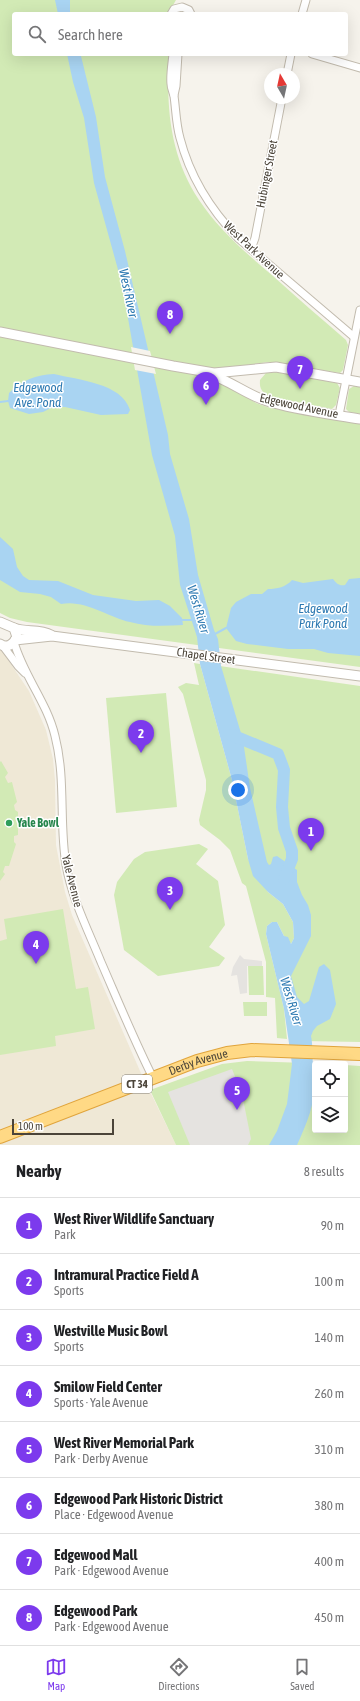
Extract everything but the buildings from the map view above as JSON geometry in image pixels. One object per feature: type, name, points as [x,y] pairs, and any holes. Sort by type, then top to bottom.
[{"type":"highway","name":"Derby Avenue","points":[[0,1137],[197,1061],[227,1053],[252,1050],[278,1050],[360,1054]]},
{"type":"street","points":[[173,12],[179,0]]},
{"type":"street","points":[[185,0],[188,11]]},
{"type":"street","points":[[303,12],[306,0]]},
{"type":"street","points":[[176,8],[182,7],[188,11]]},
{"type":"street","name":"West Park Avenue","points":[[173,56],[171,86],[174,96],[175,112],[180,138],[195,180],[205,197],[225,224],[251,250],[354,337]]},
{"type":"street","name":"West Park Avenue","points":[[174,96],[178,56]]},
{"type":"street","points":[[288,68],[291,56]]},
{"type":"street","points":[[319,56],[360,68]]},
{"type":"street","name":"Hubinger Street","points":[[251,250],[281,104]]},
{"type":"street","points":[[339,415],[360,310]]},
{"type":"street","name":"Edgewood Avenue","points":[[0,332],[214,373],[276,367],[360,382]]},
{"type":"street","name":"Edgewood Avenue","points":[[173,366],[221,378],[252,396],[268,402],[360,419]]},
{"type":"street","name":"Chapel Street","points":[[0,622],[20,631],[44,631],[52,636]]},
{"type":"street","points":[[14,628],[17,634],[15,641]]},
{"type":"street","name":"Chapel Street","points":[[2,645],[8,646],[15,641],[52,636],[360,676]]},
{"type":"street","name":"Yale Avenue","points":[[15,641],[28,676],[51,722],[58,750],[63,788],[66,865],[73,894],[85,925],[153,1078]]},
{"type":"street","name":"Yale Avenue","points":[[2,645],[18,666],[28,676]]},
{"type":"shaded area","points":[[0,648],[29,691],[46,730],[53,759],[55,780],[56,845],[65,892],[72,915],[140,1071],[176,1145],[0,1145]]},
{"type":"shaded area","points":[[240,955],[244,959],[262,961],[262,966],[247,966],[247,993],[240,994],[237,975],[231,976],[233,967]]},
{"type":"shaded area","points":[[232,1069],[242,1094],[251,1139],[248,1145],[190,1145],[168,1092]]},
{"type":"green space","points":[[0,0],[176,0],[169,12],[12,12],[12,56],[170,56],[168,92],[172,130],[182,166],[189,183],[199,200],[233,241],[346,340],[348,345],[343,370],[340,373],[268,362],[227,368],[223,383],[256,403],[267,407],[360,424],[360,667],[27,622],[10,618],[0,613]]},
{"type":"green space","points":[[276,372],[337,383],[340,388],[336,405],[332,409],[268,396],[261,389],[260,380],[266,373]]},
{"type":"green space","points":[[354,386],[360,387],[360,414],[349,412],[346,409],[349,389]]},
{"type":"green space","points":[[194,663],[200,664],[232,780],[248,859],[268,892],[283,904],[293,922],[294,938],[291,944],[284,936],[277,922],[272,922],[267,926],[266,934],[284,1009],[287,1039],[277,1038],[275,998],[266,997],[266,962],[246,886],[242,883],[230,850],[220,840],[200,825],[199,820],[206,790],[206,780],[183,694],[178,687],[186,683],[199,685]]},
{"type":"green space","points":[[213,665],[360,686],[360,1042],[302,1041],[285,984],[300,938],[300,912],[263,867]]},
{"type":"green space","points":[[166,693],[177,807],[116,813],[106,698]]},
{"type":"green space","name":"Yale Bowl","points":[[1,761],[8,773],[5,777],[8,783],[12,782],[17,802],[14,805],[15,810],[18,812],[18,835],[14,836],[14,842],[16,844],[9,866],[5,866],[3,872],[5,874],[0,881],[0,762]]},
{"type":"green space","points":[[199,844],[208,849],[196,864],[218,881],[225,925],[209,947],[225,958],[219,966],[158,976],[124,950],[114,895],[117,882],[134,859],[145,852]]},
{"type":"green space","points":[[63,909],[76,989],[88,987],[95,1029],[55,1036],[56,1046],[0,1055],[0,941],[7,939],[4,919]]},
{"type":"green space","points":[[248,966],[263,966],[264,995],[249,995]]},
{"type":"green space","points":[[243,1002],[267,1002],[267,1016],[244,1016]]},
{"type":"green space","points":[[247,1061],[312,1063],[312,1133],[348,1133],[348,1065],[360,1066],[360,1145],[176,1145],[150,1090],[222,1064]]},
{"type":"water","points":[[55,0],[70,0],[70,12],[58,12]]},
{"type":"water","name":"West River","points":[[67,56],[81,56],[96,117],[105,177],[125,251],[168,435],[170,454],[189,519],[198,575],[218,639],[221,666],[243,740],[250,788],[267,862],[269,865],[271,864],[273,857],[277,856],[297,870],[297,882],[311,915],[311,936],[291,976],[297,997],[304,1004],[309,1001],[319,967],[324,964],[330,970],[336,1004],[330,1019],[317,1026],[311,1036],[313,1061],[312,1106],[297,1145],[269,1145],[277,1131],[287,1104],[292,1064],[284,1009],[266,934],[267,926],[272,922],[277,922],[284,936],[288,937],[291,944],[294,938],[293,922],[283,904],[268,892],[253,876],[248,859],[232,780],[200,664],[197,637],[180,585],[175,536],[152,455],[122,284],[94,183],[84,118],[73,82]]},
{"type":"water","name":"Edgewood Ave. Pond","points":[[54,374],[109,388],[125,401],[130,410],[128,414],[101,415],[65,407],[53,407],[43,412],[29,414],[10,408],[8,401],[9,393],[14,388],[30,379]]},
{"type":"water","points":[[0,537],[13,549],[17,567],[23,576],[29,580],[58,581],[93,595],[136,601],[159,600],[170,606],[182,618],[183,625],[156,626],[136,624],[87,606],[70,603],[61,604],[51,597],[40,594],[20,592],[0,580]]},
{"type":"water","name":"Edgewood Park Pond","points":[[360,578],[360,656],[328,653],[314,649],[288,649],[247,644],[236,641],[226,628],[231,608],[236,602],[251,594],[262,594],[268,589],[284,586],[292,580],[303,583],[333,579],[338,584],[345,585],[349,579]]},
{"type":"pier","points":[[131,347],[150,351],[156,374],[135,370]]},
{"type":"waterway","points":[[0,402],[8,401]]},
{"type":"waterway","name":"West River","points":[[181,620],[194,620]]},
{"type":"waterway","name":"West River","points":[[215,634],[226,628]]},
{"type":"waterway","points":[[232,735],[278,754],[284,770],[282,807],[284,828],[292,851],[292,859],[284,879]]},
{"type":"place","name":"Edgewood Park","points":[[170,334]]},
{"type":"place","name":"Edgewood Mall","points":[[300,389]]},
{"type":"place","name":"Edgewood Park Historic District","points":[[206,405]]},
{"type":"place","name":"Intramural Practice Field A","points":[[141,753]]},
{"type":"place","name":"Yale Bowl","points":[[9,823]]},
{"type":"place","name":"West River Wildlife Sanctuary","points":[[311,851]]},
{"type":"place","name":"Westville Music Bowl","points":[[170,910]]},
{"type":"place","name":"Smilow Field Center","points":[[36,964]]},
{"type":"place","name":"West River Memorial Park","points":[[237,1110]]}]
